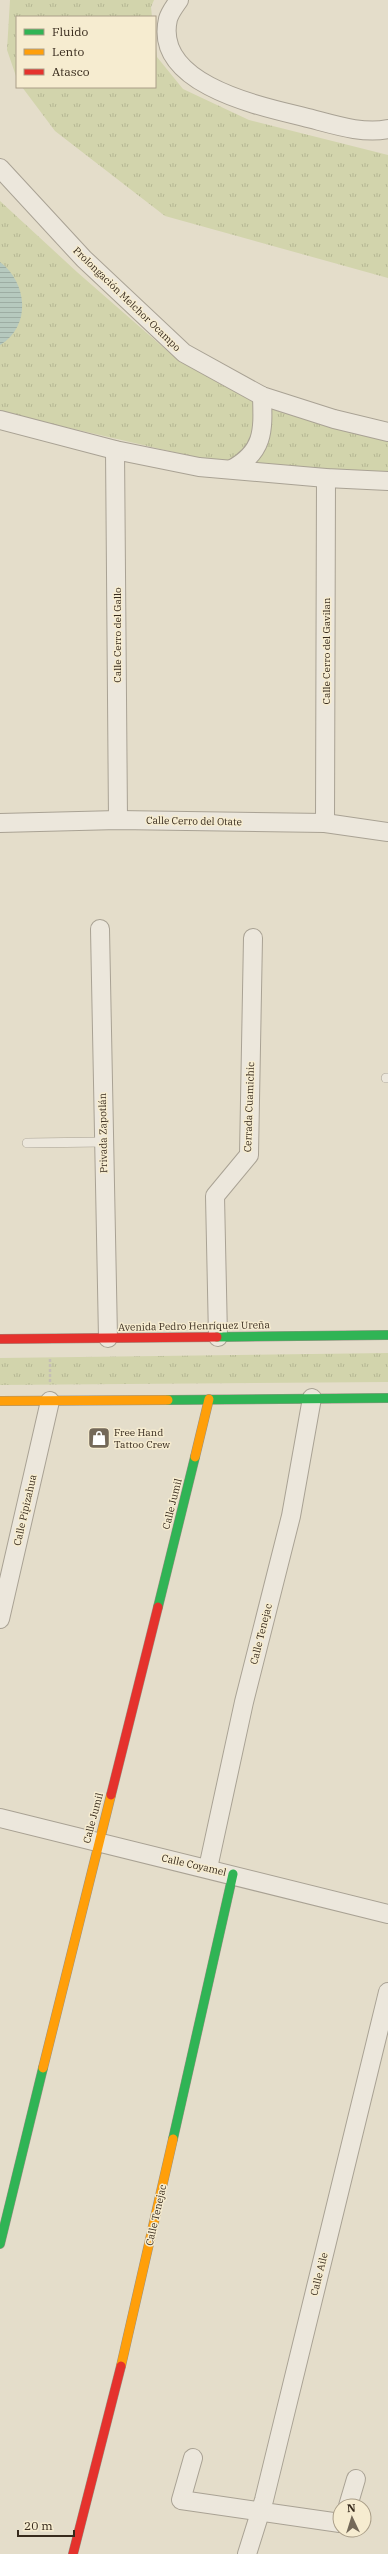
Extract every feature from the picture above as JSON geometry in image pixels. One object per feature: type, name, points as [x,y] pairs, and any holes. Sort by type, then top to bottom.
[{"type":"street","points":[[179,0],[168,18],[168,42],[175,58],[194,78],[207,86],[278,111],[340,126],[385,132]]},
{"type":"street","name":"Prolongación Melchor Ocampo","points":[[3,174],[84,259],[184,353],[262,396],[334,419],[388,432]]},
{"type":"street","points":[[232,469],[246,461],[258,445],[263,422],[262,396]]},
{"type":"street","points":[[0,420],[115,450],[199,468],[232,469],[326,478],[388,481]]},
{"type":"street","name":"Calle Cerro del Gallo","points":[[115,450],[118,820]]},
{"type":"street","name":"Calle Cerro del Gavilan","points":[[325,823],[326,478]]},
{"type":"street","name":"Calle Cerro del Otate","points":[[0,822],[118,820],[325,823],[388,832]]},
{"type":"street","name":"Privada Zapotlán","points":[[100,929],[108,1338]]},
{"type":"street","name":"Cerrada Cuamichic","points":[[218,1336],[215,1196],[249,1155],[253,938]]},
{"type":"street","name":"Avenida Pedro Henríquez Ureña","points":[[0,1339],[388,1335]]},
{"type":"street","name":"Calle Tenejac","points":[[208,1868],[244,1702],[291,1516],[312,1398]]},
{"type":"street","points":[[0,1401],[388,1398]]},
{"type":"street","name":"Calle Jumil","points":[[0,2244],[98,1842],[142,1674],[209,1399]]},
{"type":"street","name":"Calle Pipizahua","points":[[0,1619],[50,1401]]},
{"type":"street","name":"Calle Coyamel","points":[[0,1818],[233,1874],[388,1914]]},
{"type":"street","name":"Calle Tenejac","points":[[73,2554],[130,2330],[233,1874]]},
{"type":"street","name":"Calle Aile","points":[[247,2554],[261,2510],[384,2027],[388,1992]]},
{"type":"street","points":[[193,2458],[181,2500],[261,2510],[332,2522]]},
{"type":"street","points":[[350,2498],[356,2479]]},
{"type":"lane","points":[[27,1143],[104,1142]]},
{"type":"path","points":[[50,1401],[51,1338]]},
{"type":"green space","points":[[10,0],[154,0],[151,7],[152,16],[16,16],[16,76],[7,50]]},
{"type":"green space","points":[[156,48],[157,57],[183,89],[249,120],[388,155],[388,278],[165,216],[55,131],[23,88],[156,88]]},
{"type":"green space","points":[[0,201],[77,272],[180,362],[298,412],[388,436],[388,476],[208,460],[0,412]]},
{"type":"green space","points":[[388,1353],[388,1382],[0,1385],[0,1358]]},
{"type":"shaded area","points":[[0,262],[16,281],[22,304],[21,316],[17,327],[10,337],[0,345]]},
{"type":"traffic: fast","points":[[217,1337],[388,1335]]},
{"type":"traffic: fast","points":[[168,1400],[388,1398]]},
{"type":"traffic: fast","points":[[158,1607],[195,1457]]},
{"type":"traffic: fast","points":[[173,2139],[233,1874]]},
{"type":"traffic: fast","points":[[0,2244],[43,2068]]},
{"type":"traffic: slow","points":[[195,1457],[209,1399]]},
{"type":"traffic: slow","points":[[0,1401],[168,1400]]},
{"type":"traffic: slow","points":[[43,2068],[111,1795]]},
{"type":"traffic: slow","points":[[121,2366],[173,2139]]},
{"type":"traffic: jam","points":[[0,1339],[217,1337]]},
{"type":"traffic: jam","points":[[111,1795],[158,1607]]},
{"type":"traffic: jam","points":[[73,2554],[121,2366]]},
{"type":"place","name":"Free Hand Tattoo Crew","points":[[99,1438]]}]
